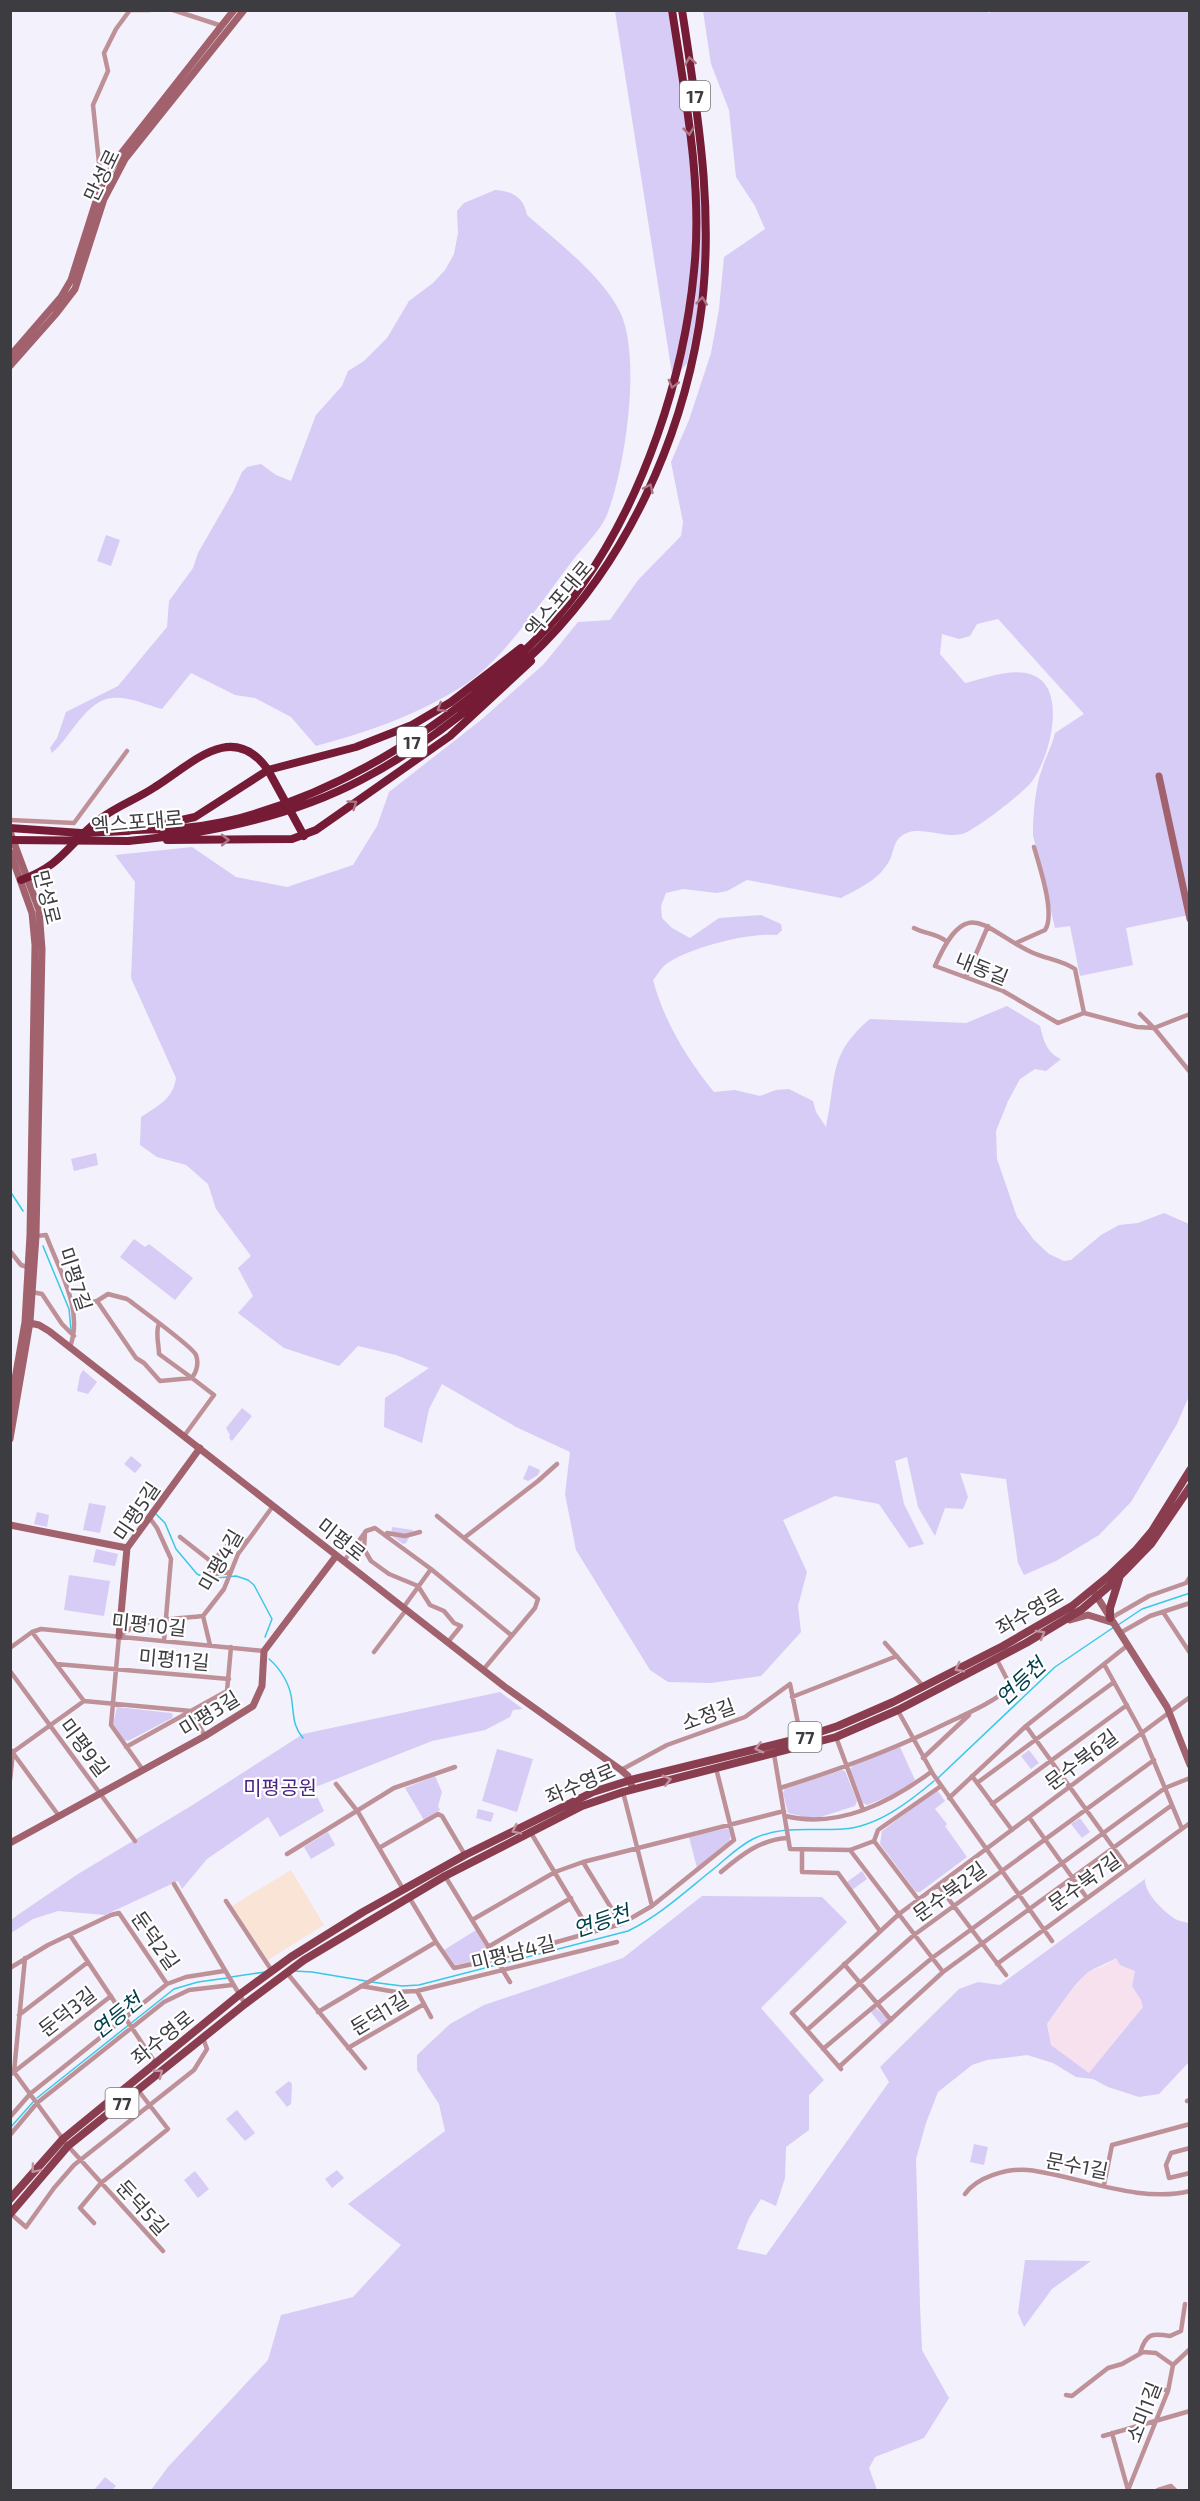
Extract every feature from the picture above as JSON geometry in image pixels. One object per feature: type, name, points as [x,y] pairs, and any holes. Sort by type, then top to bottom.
[{"type":"highway","name":"엑스포대로","points":[[10,830],[81,833],[145,828],[166,829],[237,819],[279,806],[358,774],[404,747],[451,715],[542,640],[583,585],[618,524],[657,437],[679,362],[694,271],[696,230],[694,180],[685,97],[672,10]]},
{"type":"highway","name":"엑스포대로","points":[[10,840],[145,840],[239,825],[283,812],[359,782],[407,753],[454,720],[579,603],[622,540],[654,477],[688,378],[699,325],[704,278],[705,181],[682,10]]},
{"type":"highway","points":[[145,828],[195,817],[268,770],[357,747],[412,725],[451,702],[525,645],[542,640]]},
{"type":"highway","points":[[145,840],[292,839],[316,830],[450,736],[524,670],[542,640]]},
{"type":"highway","points":[[24,878],[56,863],[97,821],[112,810],[154,788],[213,750],[227,747],[248,750],[260,759],[304,836]]},
{"type":"main road","name":"좌수영로","points":[[1115,1577],[1152,1531],[1190,1470]]},
{"type":"main road","name":"좌수영로","points":[[10,2199],[48,2154],[66,2143],[239,1995],[291,1957],[363,1912],[465,1855],[593,1792],[774,1754],[836,1737],[898,1710],[1062,1623],[1151,1544],[1187,1498],[1190,1487]]},
{"type":"main road","points":[[1112,1621],[1111,1604],[1115,1577]]},
{"type":"main road","name":"좌수영로","points":[[91,2122],[138,2090],[286,1972],[445,1876],[575,1809],[623,1791],[632,1785],[801,1738],[866,1715],[1028,1632],[1094,1593]]},
{"type":"main road","points":[[866,1715],[870,1723]]},
{"type":"main road","points":[[593,1792],[596,1801]]},
{"type":"main road","points":[[363,1912],[368,1922]]},
{"type":"main road","points":[[321,1938],[326,1947]]},
{"type":"main road","points":[[270,1972],[274,1982]]},
{"type":"main road","points":[[222,2009],[228,2018]]},
{"type":"main road","name":"좌수영로","points":[[11,2214],[66,2143]]},
{"type":"main road","points":[[48,2154],[55,2160]]},
{"type":"street","points":[[104,183],[99,163],[93,105],[108,71],[104,53],[107,43],[130,10],[150,10]]},
{"type":"street","points":[[173,10],[222,26]]},
{"type":"street","name":"만성로","points":[[10,356],[61,297],[71,280],[104,183],[120,155],[234,10]]},
{"type":"street","name":"만성로","points":[[10,366],[75,289],[104,200],[125,159],[243,10]]},
{"type":"street","points":[[10,820],[74,823],[127,751]]},
{"type":"street","points":[[1159,776],[1190,920]]},
{"type":"street","name":"만성로","points":[[10,830],[24,878],[35,934],[33,1235]]},
{"type":"street","points":[[1016,943],[1045,930],[1048,924],[1046,893],[1034,847]]},
{"type":"street","name":"만성로","points":[[10,852],[39,910],[41,938],[33,1235],[28,1322],[10,1407]]},
{"type":"street","name":"내동길","points":[[978,922],[988,926],[1016,943],[1033,953],[1075,969],[1084,1013],[1058,1023],[1004,991],[935,966],[946,941],[968,923],[978,922]]},
{"type":"street","points":[[966,977],[988,926]]},
{"type":"street","points":[[914,928],[927,934],[937,935],[946,941]]},
{"type":"street","points":[[41,938],[50,938]]},
{"type":"street","points":[[1084,1013],[1137,1027],[1154,1028],[1190,1014]]},
{"type":"street","points":[[1140,1014],[1190,1071]]},
{"type":"street","name":"미평7길","points":[[33,1235],[46,1235],[73,1306],[76,1328],[70,1347]]},
{"type":"street","points":[[10,1251],[21,1265],[30,1268]]},
{"type":"street","name":"만성로","points":[[10,1439],[32,1292],[30,1268]]},
{"type":"street","points":[[32,1292],[42,1294],[67,1331],[74,1336]]},
{"type":"street","points":[[73,1306],[97,1301],[108,1294],[122,1296],[196,1354],[197,1367],[192,1378]]},
{"type":"street","points":[[97,1301],[136,1358],[144,1363],[160,1381],[192,1378]]},
{"type":"street","name":"미평로","points":[[28,1322],[44,1328],[70,1347],[483,1670],[621,1770],[632,1785]]},
{"type":"street","points":[[159,1324],[157,1330],[159,1354],[214,1395],[184,1436]]},
{"type":"street","name":"미평5길","points":[[119,1636],[127,1548],[200,1448]]},
{"type":"street","points":[[464,1538],[538,1481],[556,1464]]},
{"type":"street","name":"미평4길","points":[[119,1636],[130,1629],[166,1620],[203,1617],[224,1589],[247,1541],[273,1506]]},
{"type":"street","points":[[437,1516],[537,1598],[535,1608],[483,1670]]},
{"type":"street","points":[[149,1517],[157,1528],[171,1559],[164,1641]]},
{"type":"street","points":[[10,1525],[127,1548]]},
{"type":"street","points":[[344,1561],[365,1532],[375,1528],[431,1569],[511,1635]]},
{"type":"street","points":[[412,1535],[415,1528]]},
{"type":"street","points":[[365,1532],[364,1549],[371,1562],[389,1574],[418,1586],[430,1605],[444,1611],[452,1622],[461,1626],[448,1642]]},
{"type":"street","points":[[384,1533],[412,1535],[420,1532]]},
{"type":"street","points":[[180,1537],[213,1563]]},
{"type":"street","points":[[230,1576],[211,1573],[208,1570],[232,1541],[247,1541]]},
{"type":"street","points":[[264,1651],[336,1556]]},
{"type":"street","points":[[374,1652],[431,1569]]},
{"type":"street","points":[[1062,1623],[1088,1615],[1112,1621],[1149,1596],[1188,1582],[1190,1577]]},
{"type":"street","points":[[1094,1593],[1169,1712],[1190,1765]]},
{"type":"street","points":[[1120,1633],[1150,1616],[1190,1603]]},
{"type":"street","points":[[283,1611],[290,1616]]},
{"type":"street","points":[[1163,1612],[1188,1649]]},
{"type":"street","points":[[203,1617],[210,1645]]},
{"type":"street","name":"미평10길","points":[[32,1632],[49,1629],[264,1651]]},
{"type":"street","points":[[10,1648],[32,1632],[84,1701]]},
{"type":"street","points":[[119,1636],[111,1726],[143,1770]]},
{"type":"street","points":[[885,1643],[922,1686]]},
{"type":"street","points":[[949,1798],[1026,1726],[1128,1645]]},
{"type":"street","name":"미평11길","points":[[126,1747],[226,1691],[231,1647]]},
{"type":"street","name":"미평3길","points":[[10,1843],[248,1711],[257,1701],[262,1686],[264,1651]]},
{"type":"street","points":[[801,1738],[792,1697],[897,1656]]},
{"type":"street","points":[[780,1788],[847,1767],[913,1740],[975,1710],[1011,1687],[996,1658]]},
{"type":"street","points":[[56,1664],[116,1670]]},
{"type":"street","points":[[1104,1664],[1142,1733],[1182,1828]]},
{"type":"street","name":"미평11길","points":[[116,1670],[229,1679]]},
{"type":"street","name":"미평9길","points":[[10,1671],[135,1841]]},
{"type":"street","points":[[977,1783],[1113,1682]]},
{"type":"street","name":"소정길","points":[[621,1770],[668,1744],[745,1717],[790,1684],[792,1697]]},
{"type":"street","name":"문수북6길","points":[[891,2020],[840,2068],[792,2013],[899,1914],[1190,1697]]},
{"type":"street","points":[[12,1751],[84,1701],[190,1711],[205,1736]]},
{"type":"street","points":[[472,1920],[555,1872],[583,1862],[731,1824],[784,1814],[813,1821],[863,1810],[903,1792],[932,1773],[893,1701]]},
{"type":"street","points":[[992,1804],[1127,1705]]},
{"type":"street","points":[[923,1758],[975,1710]]},
{"type":"street","points":[[1026,1726],[1128,1868]]},
{"type":"street","points":[[836,1737],[863,1810]]},
{"type":"street","points":[[10,1780],[12,1751]]},
{"type":"street","points":[[12,1751],[59,1816]]},
{"type":"street","points":[[774,1754],[790,1849],[850,1850],[874,1841],[878,1830],[941,1786]]},
{"type":"street","points":[[1001,1871],[1154,1760]]},
{"type":"street","points":[[287,1854],[394,1788],[455,1767]]},
{"type":"street","points":[[409,1897],[435,1942],[454,1968],[496,1959],[621,1924],[652,1906],[733,1841],[734,1836],[716,1768]]},
{"type":"street","name":"문수북2길","points":[[932,1773],[1052,1941]]},
{"type":"street","points":[[972,1776],[1011,1830]]},
{"type":"street","points":[[823,2049],[932,1958],[1018,1894],[1165,1788],[1190,1778]]},
{"type":"street","points":[[336,1784],[358,1812],[403,1889]]},
{"type":"street","points":[[623,1791],[652,1906]]},
{"type":"street","points":[[844,1964],[891,2020],[943,1972],[1172,1805]]},
{"type":"street","points":[[380,1848],[435,1815],[442,1816],[465,1855]]},
{"type":"street","points":[[1029,1817],[1087,1898]]},
{"type":"street","name":"문수북7길","points":[[997,1964],[1190,1823]]},
{"type":"street","points":[[531,1833],[591,1933]]},
{"type":"street","points":[[721,1872],[753,1848],[773,1839],[788,1837]]},
{"type":"street","points":[[874,1841],[918,1899]]},
{"type":"street","points":[[802,1849],[802,1872],[838,1873],[880,1931]]},
{"type":"street","points":[[850,1850],[943,1972]]},
{"type":"street","points":[[583,1862],[621,1924]]},
{"type":"street","name":"문수북2길","points":[[807,2030],[914,1935],[1001,1871]]},
{"type":"street","name":"미평남4길","points":[[445,1876],[510,1982]]},
{"type":"street","name":"둔덕2길","points":[[10,1968],[111,1915],[122,1914],[167,1984],[186,1977],[224,1971],[174,1884]]},
{"type":"street","points":[[938,1885],[1006,1976]]},
{"type":"street","name":"미평남4길","points":[[488,1947],[571,1898]]},
{"type":"street","points":[[226,1901],[270,1972]]},
{"type":"street","name":"둔덕3길","points":[[70,1935],[125,2018]]},
{"type":"street","points":[[361,1986],[435,1942]]},
{"type":"street","name":"미평남4길","points":[[417,1991],[617,1942]]},
{"type":"street","points":[[12,2074],[25,1959]]},
{"type":"street","name":"둔덕3길","points":[[19,2015],[88,1962]]},
{"type":"street","points":[[224,1971],[245,2004]]},
{"type":"street","name":"둔덕1길","points":[[286,1972],[318,2012],[348,2048],[424,2004],[417,1991],[396,1992],[361,1986],[318,2012]]},
{"type":"street","name":"둔덕3길","points":[[10,2117],[30,2094],[167,1984]]},
{"type":"street","points":[[10,2134],[37,2103],[173,1996],[197,1988],[232,1985]]},
{"type":"street","name":"둔덕3길","points":[[12,2074],[111,1996]]},
{"type":"street","points":[[424,2004],[431,2017]]},
{"type":"street","points":[[125,2018],[156,2064]]},
{"type":"street","points":[[11,2214],[26,2227],[54,2188],[80,2160],[194,2070],[207,2049],[203,2038]]},
{"type":"street","points":[[348,2048],[365,2068]]},
{"type":"street","name":"둔덕5길","points":[[12,2074],[80,2160],[163,2251]]},
{"type":"street","name":"둔덕5길","points":[[94,2223],[80,2208],[101,2183],[168,2129],[138,2090]]},
{"type":"street","points":[[1104,2186],[1112,2145],[1190,2124]]},
{"type":"street","points":[[1190,2148],[1171,2153],[1166,2168],[1170,2178],[1190,2173]]},
{"type":"street","name":"문수1길","points":[[965,2194],[973,2185],[991,2176],[1024,2170],[1104,2186],[1164,2194],[1190,2191]]},
{"type":"street","points":[[1140,2353],[1143,2344],[1151,2335],[1158,2333],[1170,2336],[1181,2331],[1185,2304]]},
{"type":"street","name":"소미1길","points":[[1128,2490],[1168,2391],[1173,2365],[1190,2349]]},
{"type":"street","points":[[1066,2395],[1072,2396],[1108,2368],[1146,2351],[1156,2353],[1173,2365]]},
{"type":"street","points":[[1146,2383],[1168,2391]]},
{"type":"street","points":[[1103,2436],[1190,2411]]},
{"type":"street","points":[[1112,2433],[1128,2490]]},
{"type":"street","points":[[1158,2490],[1170,2486],[1175,2490]]},
{"type":"shaded area","points":[[291,1870],[324,1925],[268,1960],[232,1906]]},
{"type":"shaded area","points":[[1117,1957],[1135,1971],[1132,1986],[1143,2007],[1090,2074],[1051,2045],[1047,2024],[1067,1995],[1088,1972],[1106,1965]]},
{"type":"green space","points":[[986,10],[989,13],[996,10],[1189,11],[1189,915],[1126,928],[1133,965],[1080,976],[1070,926],[1055,928],[1033,827],[1038,784],[1055,733],[1084,714],[998,619],[977,624],[970,636],[959,639],[942,634],[940,654],[965,683],[998,674],[1021,672],[1041,680],[1048,689],[1053,710],[1051,735],[1048,748],[1033,780],[1001,809],[965,833],[949,835],[914,831],[906,833],[897,841],[890,860],[879,874],[867,884],[841,898],[747,880],[727,891],[717,893],[683,889],[666,893],[661,906],[662,918],[672,928],[690,938],[719,918],[761,915],[781,924],[782,930],[777,935],[751,936],[703,947],[665,965],[653,980],[670,1025],[714,1092],[735,1090],[760,1096],[776,1090],[789,1089],[813,1101],[816,1112],[826,1127],[833,1081],[840,1056],[856,1032],[870,1019],[966,1023],[1007,1006],[1040,1026],[1049,1049],[1061,1059],[1046,1071],[1035,1069],[1020,1079],[996,1131],[997,1159],[1017,1217],[1034,1240],[1049,1254],[1064,1261],[1071,1260],[1101,1235],[1119,1225],[1138,1223],[1164,1213],[1189,1224],[1189,1396],[1177,1424],[1131,1502],[1099,1535],[1056,1561],[1024,1575],[1018,1563],[1006,1479],[960,1473],[968,1497],[963,1509],[945,1508],[935,1536],[918,1507],[907,1457],[895,1461],[904,1504],[924,1544],[909,1548],[879,1504],[835,1496],[783,1520],[807,1572],[798,1606],[801,1632],[761,1676],[711,1683],[668,1682],[650,1670],[576,1550],[565,1494],[570,1452],[516,1427],[442,1384],[429,1409],[422,1443],[384,1427],[385,1398],[429,1368],[396,1355],[358,1346],[339,1366],[284,1348],[238,1313],[253,1296],[238,1268],[251,1256],[216,1209],[208,1184],[186,1165],[157,1157],[140,1145],[141,1117],[168,1097],[176,1078],[131,978],[135,882],[115,855],[192,847],[236,877],[287,887],[353,865],[377,826],[389,792],[481,720],[544,664],[578,622],[610,620],[638,580],[681,536],[683,522],[671,462],[689,420],[711,353],[719,309],[724,257],[765,229],[755,206],[736,177],[729,110],[711,64],[703,11]]},
{"type":"green space","points":[[615,11],[671,11],[688,131],[702,204],[706,250],[700,302],[687,363],[673,380]]},
{"type":"green space","points":[[495,190],[507,192],[520,199],[527,215],[591,272],[602,285],[620,312],[630,357],[625,444],[606,517],[522,628],[478,675],[446,696],[392,722],[316,746],[291,717],[255,698],[235,695],[191,673],[162,709],[124,698],[103,700],[94,705],[52,753],[50,748],[57,738],[66,712],[118,686],[167,627],[169,601],[193,568],[198,553],[242,472],[247,467],[261,464],[276,475],[291,481],[316,415],[342,386],[348,371],[364,361],[387,338],[409,301],[433,283],[445,270],[454,254],[458,233],[457,211],[464,203]]},
{"type":"green space","points":[[106,535],[120,540],[111,566],[97,561]]},
{"type":"green space","points":[[96,1153],[98,1165],[74,1171],[71,1159]]},
{"type":"green space","points":[[134,1239],[145,1247],[149,1244],[193,1278],[175,1300],[120,1257]]},
{"type":"green space","points":[[83,1370],[97,1382],[88,1394],[77,1391]]},
{"type":"green space","points":[[242,1408],[252,1416],[232,1441],[226,1428]]},
{"type":"green space","points":[[131,1456],[142,1465],[135,1473],[124,1464]]},
{"type":"green space","points":[[529,1465],[540,1470],[538,1475],[528,1481],[523,1479]]},
{"type":"green space","points":[[89,1503],[106,1506],[100,1533],[83,1530]]},
{"type":"green space","points":[[37,1512],[49,1515],[47,1527],[34,1524]]},
{"type":"green space","points":[[392,1527],[413,1530],[406,1543],[403,1544],[391,1535]]},
{"type":"green space","points":[[96,1549],[118,1554],[115,1566],[93,1562]]},
{"type":"green space","points":[[69,1575],[110,1581],[104,1616],[64,1610]]},
{"type":"green space","name":"미평공원","points":[[500,1692],[523,1709],[513,1710],[510,1717],[485,1730],[432,1741],[313,1788],[324,1811],[280,1837],[268,1817],[207,1859],[182,1889],[178,1881],[105,1915],[58,1911],[33,1919],[11,1933],[11,1920],[19,1914],[78,1874],[191,1806],[303,1734]]},
{"type":"green space","points":[[117,1707],[173,1715],[172,1718],[128,1741],[124,1740],[113,1724]]},
{"type":"green space","points":[[900,1747],[915,1780],[897,1793],[867,1805],[863,1803],[850,1770],[852,1766]]},
{"type":"green space","points":[[497,1749],[533,1759],[517,1812],[482,1801]]},
{"type":"green space","points":[[1029,1750],[1039,1763],[1031,1769],[1021,1756]]},
{"type":"green space","points":[[842,1770],[845,1771],[857,1801],[855,1806],[814,1819],[788,1813],[783,1793],[785,1789]]},
{"type":"green space","points":[[435,1776],[442,1792],[438,1806],[440,1810],[424,1820],[405,1788]]},
{"type":"green space","points":[[937,1790],[945,1801],[935,1809],[967,1857],[920,1892],[916,1892],[880,1844],[882,1831]]},
{"type":"green space","points":[[478,1809],[494,1813],[491,1822],[476,1818]]},
{"type":"green space","points":[[1080,1818],[1090,1832],[1082,1838],[1071,1824]]},
{"type":"green space","points":[[729,1828],[731,1836],[729,1841],[697,1868],[689,1837]]},
{"type":"green space","points":[[328,1832],[335,1845],[311,1859],[304,1847]]},
{"type":"green space","points":[[862,1871],[867,1879],[852,1890],[847,1882]]},
{"type":"green space","points":[[1145,1879],[1151,1896],[1160,1907],[1175,1919],[1189,1923],[1189,2062],[1159,2094],[1139,2097],[1108,2087],[1093,2079],[1076,2077],[1053,2063],[1027,2055],[987,2060],[972,2065],[938,2092],[916,2159],[920,2305],[922,2350],[949,2398],[924,2438],[875,2457],[869,2468],[877,2490],[151,2490],[168,2467],[268,2360],[281,2315],[353,2297],[401,2245],[348,2204],[445,2131],[439,2104],[417,2070],[417,2055],[450,2024],[484,2005],[623,1958],[702,1896],[822,1897],[847,1922],[761,2008],[824,2080],[809,2095],[809,2130],[786,2147],[785,2178],[776,2206],[761,2199],[749,2218],[737,2249],[766,2255],[889,2082],[880,2067],[959,1989],[978,1982],[1000,1985]],"holes":[[[1116,1958],[1120,1965],[1135,1971],[1132,1986],[1143,2007],[1089,2073],[1051,2045],[1047,2024],[1070,1991],[1086,1974]]]},
{"type":"green space","points":[[476,1930],[490,1955],[489,1959],[455,1965],[444,1950]]},
{"type":"green space","points":[[875,2007],[888,2019],[882,2026],[870,2011]]},
{"type":"green space","points":[[289,2081],[292,2084],[291,2104],[287,2107],[275,2092]]},
{"type":"green space","points":[[237,2110],[255,2133],[245,2141],[226,2119]]},
{"type":"green space","points":[[974,2144],[988,2147],[984,2165],[970,2162]]},
{"type":"green space","points":[[337,2170],[344,2178],[332,2188],[325,2179]]},
{"type":"green space","points":[[195,2171],[209,2189],[198,2198],[184,2180]]},
{"type":"green space","points":[[1025,2260],[1091,2261],[1052,2289],[1024,2327],[1018,2313]]},
{"type":"green space","points":[[105,2477],[116,2486],[112,2490],[94,2490]]},
{"type":"waterway","points":[[10,1191],[23,1211]]},
{"type":"waterway","points":[[43,1246],[69,1309],[71,1330]]},
{"type":"waterway","points":[[156,1514],[165,1523],[176,1549],[197,1574],[208,1579],[236,1576],[254,1585],[272,1619],[265,1637]]},
{"type":"waterway","name":"연등천","points":[[1118,1625],[1142,1609],[1190,1593]]},
{"type":"waterway","name":"연등천","points":[[938,1778],[1055,1667],[1114,1627]]},
{"type":"waterway","points":[[269,1659],[287,1684],[296,1725],[303,1738]]},
{"type":"waterway","name":"연등천","points":[[371,1982],[402,1986],[419,1985],[628,1931],[663,1910],[738,1848],[753,1839],[786,1830],[843,1829],[868,1824],[903,1805],[934,1781]]},
{"type":"waterway","name":"연등천","points":[[294,1971],[366,1981]]},
{"type":"waterway","name":"연등천","points":[[231,1977],[265,1972]]},
{"type":"waterway","name":"연등천","points":[[37,2098],[174,1989],[198,1982],[227,1978]]},
{"type":"waterway","name":"연등천","points":[[10,2128],[33,2102]]}]
